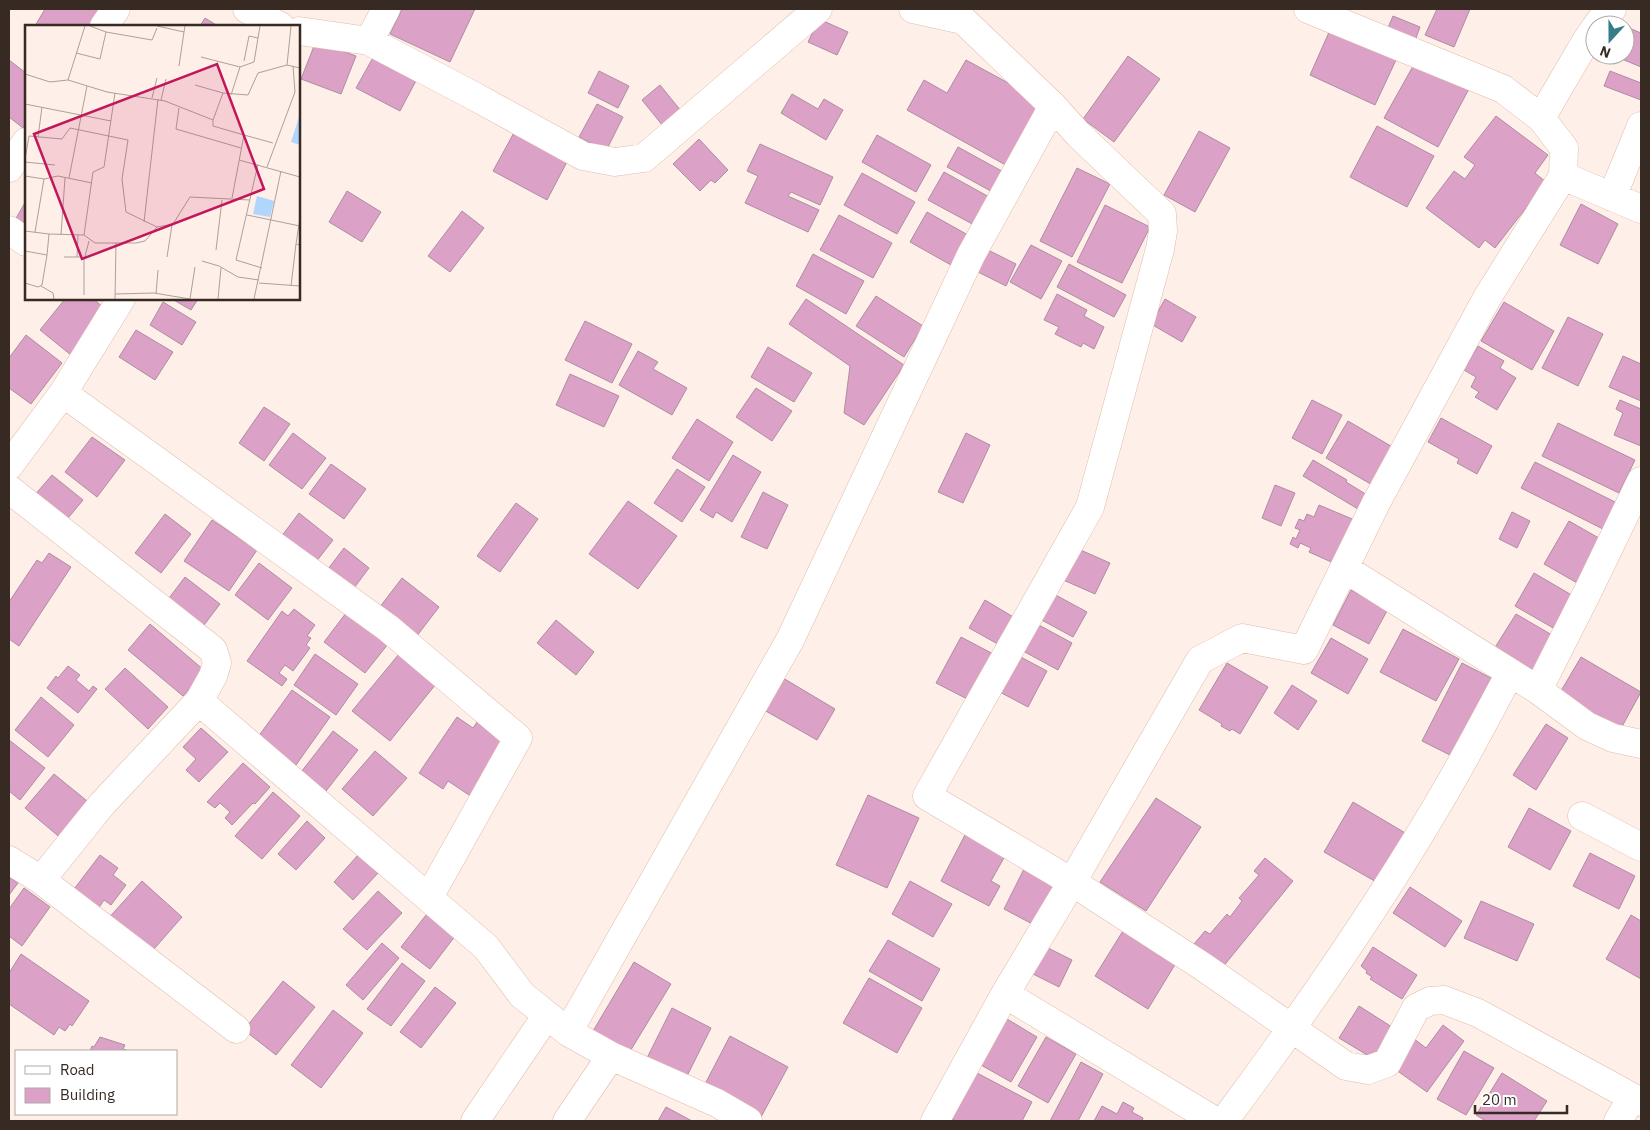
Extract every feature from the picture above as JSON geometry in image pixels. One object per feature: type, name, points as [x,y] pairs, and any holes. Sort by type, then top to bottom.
[{"type":"street","points":[[105,25],[116,9]]},
{"type":"street","points":[[247,9],[278,25]]},
{"type":"street","points":[[369,41],[386,9]]},
{"type":"street","points":[[300,31],[369,41],[583,156],[614,162],[644,158],[818,9]]},
{"type":"street","points":[[912,9],[972,14],[1078,134],[1162,214],[1163,231],[1090,507],[926,796],[1072,882],[1202,966],[1346,1066],[1368,1070],[1387,1063],[1416,1008],[1430,1000],[1444,1000],[1478,1013],[1637,1099],[1618,1121]]},
{"type":"street","points":[[935,1121],[1005,994],[1200,660],[1242,638],[1304,650],[1376,503],[1487,298],[1563,176],[1564,148],[1542,118],[1502,89],[1341,15],[1308,9]]},
{"type":"street","points":[[1542,118],[1585,43]]},
{"type":"street","points":[[568,1032],[790,640],[971,255],[1053,106]]},
{"type":"street","points":[[1612,197],[1641,126]]},
{"type":"street","points":[[9,168],[25,144]]},
{"type":"street","points":[[1563,176],[1641,209]]},
{"type":"street","points":[[9,230],[25,241]]},
{"type":"street","points":[[9,466],[63,393],[116,300]]},
{"type":"street","points":[[63,393],[388,628],[518,738],[429,897]]},
{"type":"street","points":[[1538,690],[1641,481]]},
{"type":"street","points":[[9,489],[213,650],[217,663],[213,676],[200,701],[103,803],[41,880]]},
{"type":"street","points":[[1344,568],[1538,690],[1587,726],[1613,738],[1641,744]]},
{"type":"street","points":[[1224,1121],[1293,1028],[1389,884],[1452,780],[1510,673]]},
{"type":"street","points":[[200,701],[486,947],[522,995],[568,1032],[612,1056],[717,1103],[748,1121]]},
{"type":"street","points":[[1582,816],[1641,847]]},
{"type":"street","points":[[9,860],[41,880],[236,1029]]},
{"type":"street","points":[[1005,994],[1215,1121]]},
{"type":"street","points":[[475,1121],[547,1015]]},
{"type":"street","points":[[567,1121],[612,1056]]},
{"type":"building","points":[[45,9],[109,9],[99,25],[36,25]]},
{"type":"building","points":[[402,9],[475,9],[450,62],[390,34]]},
{"type":"building","points":[[1437,9],[1470,9],[1454,47],[1425,35]]},
{"type":"building","points":[[1393,16],[1420,27],[1415,41],[1387,30]]},
{"type":"building","points":[[205,18],[216,25],[201,25]]},
{"type":"building","points":[[819,19],[848,32],[837,55],[808,42]]},
{"type":"building","points":[[1330,30],[1396,60],[1375,105],[1310,75]]},
{"type":"building","points":[[1635,30],[1641,33],[1641,67],[1635,64]]},
{"type":"building","points":[[316,41],[356,56],[341,94],[301,79]]},
{"type":"building","points":[[375,54],[418,77],[400,111],[356,88]]},
{"type":"building","points":[[1128,56],[1160,79],[1114,142],[1083,119]]},
{"type":"building","points":[[1417,59],[1470,87],[1438,147],[1384,118]]},
{"type":"building","points":[[9,60],[25,72],[25,125],[23,128],[9,117]]},
{"type":"building","points":[[966,60],[1047,104],[1011,168],[907,110],[924,80],[947,93]]},
{"type":"building","points":[[599,71],[629,86],[618,108],[588,93]]},
{"type":"building","points":[[1610,71],[1641,83],[1641,100],[1604,86]]},
{"type":"building","points":[[660,85],[686,117],[667,131],[642,100]]},
{"type":"building","points":[[792,94],[818,109],[824,99],[843,110],[826,140],[781,113]]},
{"type":"building","points":[[597,104],[623,117],[606,151],[579,137]]},
{"type":"building","points":[[1496,116],[1548,155],[1535,173],[1546,182],[1495,248],[1485,240],[1479,248],[1426,208],[1454,171],[1465,179],[1475,165],[1464,157]]},
{"type":"building","points":[[1377,126],[1434,156],[1407,207],[1350,177]]},
{"type":"building","points":[[516,129],[569,158],[547,200],[493,171]]},
{"type":"building","points":[[1199,131],[1230,148],[1195,212],[1164,195]]},
{"type":"building","points":[[877,135],[931,165],[916,192],[862,162]]},
{"type":"building","points":[[699,139],[728,170],[715,183],[711,180],[700,191],[673,164]]},
{"type":"building","points":[[760,144],[833,177],[820,205],[791,192],[788,196],[819,210],[808,232],[745,203],[758,176],[747,171]]},
{"type":"building","points":[[958,147],[1009,175],[998,195],[947,167]]},
{"type":"building","points":[[1077,168],[1110,184],[1072,257],[1040,241]]},
{"type":"building","points":[[944,172],[991,198],[976,226],[928,200]]},
{"type":"building","points":[[862,173],[915,202],[897,234],[844,205]]},
{"type":"building","points":[[347,191],[381,212],[362,242],[329,222]]},
{"type":"building","points":[[25,203],[25,225],[15,220]]},
{"type":"building","points":[[1581,204],[1618,224],[1598,264],[1560,245]]},
{"type":"building","points":[[1105,205],[1150,227],[1122,283],[1077,262]]},
{"type":"building","points":[[462,211],[484,228],[450,272],[428,256]]},
{"type":"building","points":[[927,212],[968,235],[951,265],[910,242]]},
{"type":"building","points":[[839,215],[892,243],[873,278],[820,250]]},
{"type":"building","points":[[1031,245],[1062,261],[1041,299],[1010,282]]},
{"type":"building","points":[[986,249],[1016,264],[1006,286],[976,271]]},
{"type":"building","points":[[813,254],[864,281],[846,314],[796,286]]},
{"type":"building","points":[[1069,264],[1126,295],[1114,317],[1057,287]]},
{"type":"building","points":[[1057,294],[1087,310],[1084,316],[1104,327],[1094,349],[1083,343],[1081,347],[1055,334],[1059,327],[1044,320]]},
{"type":"building","points":[[876,296],[923,326],[904,357],[856,326]]},
{"type":"building","points":[[806,299],[904,365],[864,425],[844,413],[850,366],[789,324]]},
{"type":"building","points":[[1165,299],[1196,317],[1182,342],[1151,324]]},
{"type":"building","points":[[64,300],[94,300],[107,310],[71,355],[40,330]]},
{"type":"building","points":[[174,300],[197,300],[191,310]]},
{"type":"building","points":[[163,302],[196,322],[182,345],[150,325]]},
{"type":"building","points":[[1504,302],[1554,331],[1532,370],[1481,341]]},
{"type":"building","points":[[1568,317],[1603,334],[1578,386],[1542,368]]},
{"type":"building","points":[[585,321],[632,344],[612,383],[565,360]]},
{"type":"building","points":[[136,330],[173,352],[155,380],[119,357]]},
{"type":"building","points":[[26,335],[62,363],[31,404],[9,388],[9,358]]},
{"type":"building","points":[[1478,346],[1504,361],[1500,368],[1516,378],[1497,410],[1475,397],[1479,392],[1471,387],[1476,377],[1464,370]]},
{"type":"building","points":[[768,347],[812,373],[794,402],[751,377]]},
{"type":"building","points":[[638,351],[658,362],[653,369],[687,388],[672,415],[619,385]]},
{"type":"building","points":[[1623,356],[1641,364],[1641,401],[1609,387]]},
{"type":"building","points":[[570,374],[619,396],[604,427],[556,405]]},
{"type":"building","points":[[756,388],[792,411],[772,441],[736,417]]},
{"type":"building","points":[[1312,400],[1342,415],[1322,454],[1292,438]]},
{"type":"building","points":[[1620,400],[1641,409],[1641,446],[1614,435],[1623,413],[1616,409]]},
{"type":"building","points":[[264,407],[290,424],[264,461],[239,443]]},
{"type":"building","points":[[1441,418],[1492,446],[1477,474],[1457,463],[1459,459],[1428,442]]},
{"type":"building","points":[[697,419],[733,442],[709,481],[672,458]]},
{"type":"building","points":[[1348,421],[1396,449],[1374,486],[1326,458]]},
{"type":"building","points":[[1558,423],[1635,460],[1619,493],[1542,456]]},
{"type":"building","points":[[293,433],[326,458],[302,489],[269,465]]},
{"type":"building","points":[[966,433],[990,445],[963,503],[938,492]]},
{"type":"building","points":[[92,437],[125,460],[97,497],[65,472]]},
{"type":"building","points":[[733,455],[761,472],[732,522],[716,512],[713,518],[700,510]]},
{"type":"building","points":[[1313,460],[1347,480],[1346,482],[1372,498],[1363,512],[1303,476]]},
{"type":"building","points":[[1535,462],[1621,505],[1607,531],[1521,488]]},
{"type":"building","points":[[331,464],[366,489],[344,519],[309,494]]},
{"type":"building","points":[[677,469],[705,487],[682,522],[654,503]]},
{"type":"building","points":[[52,475],[83,500],[64,523],[33,497]]},
{"type":"building","points":[[1275,485],[1295,493],[1281,526],[1262,518]]},
{"type":"building","points":[[763,492],[788,505],[767,549],[741,537]]},
{"type":"building","points":[[628,501],[677,536],[638,589],[589,554]]},
{"type":"building","points":[[516,503],[538,519],[500,572],[477,556]]},
{"type":"building","points":[[1319,505],[1357,521],[1338,565],[1309,552],[1311,548],[1300,543],[1298,548],[1290,544],[1293,537],[1296,539],[1300,530],[1295,528],[1299,519],[1304,521],[1307,514],[1314,517]]},
{"type":"building","points":[[1512,512],[1530,521],[1517,548],[1499,539]]},
{"type":"building","points":[[299,513],[333,540],[312,567],[278,541]]},
{"type":"building","points":[[165,514],[191,534],[161,573],[135,553]]},
{"type":"building","points":[[212,520],[257,550],[229,591],[184,561]]},
{"type":"building","points":[[1569,521],[1604,541],[1579,584],[1544,564]]},
{"type":"building","points":[[344,548],[369,568],[351,592],[325,573]]},
{"type":"building","points":[[1076,548],[1110,563],[1095,594],[1061,579]]},
{"type":"building","points":[[49,553],[71,567],[19,646],[9,639],[9,602],[37,560],[42,563]]},
{"type":"building","points":[[259,563],[292,588],[268,620],[235,595]]},
{"type":"building","points":[[1534,573],[1575,597],[1555,629],[1515,606]]},
{"type":"building","points":[[185,577],[220,604],[198,633],[163,606]]},
{"type":"building","points":[[402,578],[439,607],[413,641],[376,612]]},
{"type":"building","points":[[1351,590],[1388,609],[1369,644],[1333,625]]},
{"type":"building","points":[[1052,593],[1087,612],[1073,637],[1038,618]]},
{"type":"building","points":[[985,600],[1020,621],[1005,648],[969,628]]},
{"type":"building","points":[[294,609],[315,625],[307,636],[311,638],[306,645],[310,648],[293,671],[285,665],[279,673],[287,679],[282,686],[247,661],[282,611],[288,616]]},
{"type":"building","points":[[346,613],[388,644],[365,673],[324,642]]},
{"type":"building","points":[[1516,614],[1559,639],[1537,675],[1494,649]]},
{"type":"building","points":[[556,620],[594,652],[576,675],[537,643]]},
{"type":"building","points":[[150,624],[205,671],[183,696],[128,650]]},
{"type":"building","points":[[1037,624],[1072,643],[1058,670],[1023,651]]},
{"type":"building","points":[[1403,629],[1459,659],[1436,701],[1380,672]]},
{"type":"building","points":[[961,637],[997,656],[973,702],[936,683]]},
{"type":"building","points":[[1331,638],[1368,659],[1348,694],[1311,673]]},
{"type":"building","points":[[315,654],[358,684],[336,715],[294,685]]},
{"type":"building","points":[[399,654],[436,684],[390,741],[352,711]]},
{"type":"building","points":[[1015,654],[1047,671],[1028,707],[996,690]]},
{"type":"building","points":[[1581,657],[1641,692],[1619,732],[1558,696]]},
{"type":"building","points":[[1227,663],[1268,687],[1240,734],[1232,729],[1230,731],[1221,726],[1222,724],[1199,710]]},
{"type":"building","points":[[1462,663],[1491,678],[1452,756],[1422,741]]},
{"type":"building","points":[[68,666],[80,675],[76,680],[89,691],[93,686],[97,689],[78,713],[47,688],[56,676],[58,678]]},
{"type":"building","points":[[125,668],[168,707],[148,729],[105,689]]},
{"type":"building","points":[[783,678],[835,709],[817,740],[764,710]]},
{"type":"building","points":[[1292,685],[1317,701],[1298,730],[1274,713]]},
{"type":"building","points":[[292,690],[330,717],[296,765],[258,737]]},
{"type":"building","points":[[41,697],[74,725],[48,757],[15,730]]},
{"type":"building","points":[[457,717],[473,728],[480,718],[514,741],[475,799],[448,781],[443,789],[419,773]]},
{"type":"building","points":[[1546,724],[1568,738],[1536,790],[1513,775]]},
{"type":"building","points":[[201,728],[228,752],[199,782],[186,770],[196,759],[183,747]]},
{"type":"building","points":[[333,731],[358,750],[323,795],[298,776]]},
{"type":"building","points":[[9,740],[45,768],[20,800],[9,791]]},
{"type":"building","points":[[375,751],[407,778],[373,816],[342,789]]},
{"type":"building","points":[[243,763],[270,787],[232,825],[225,818],[230,812],[220,803],[215,808],[207,802]]},
{"type":"building","points":[[54,774],[92,805],[63,840],[25,808]]},
{"type":"building","points":[[273,792],[300,816],[262,859],[235,836]]},
{"type":"building","points":[[868,795],[919,818],[887,888],[836,865]]},
{"type":"building","points":[[1156,798],[1201,827],[1146,911],[1100,882]]},
{"type":"building","points":[[1353,802],[1407,834],[1378,883],[1324,852]]},
{"type":"building","points":[[1529,808],[1571,831],[1550,870],[1508,847]]},
{"type":"building","points":[[307,821],[325,838],[296,870],[278,854]]},
{"type":"building","points":[[965,835],[1005,856],[991,881],[1000,886],[989,906],[941,881]]},
{"type":"building","points":[[1590,853],[1635,876],[1619,909],[1573,886]]},
{"type":"building","points":[[100,855],[118,868],[113,875],[126,885],[111,905],[104,900],[94,915],[68,897]]},
{"type":"building","points":[[358,855],[378,873],[353,900],[334,882]]},
{"type":"building","points":[[1265,858],[1293,881],[1222,968],[1194,944],[1205,931],[1210,934],[1227,914],[1230,917],[1242,901],[1239,898],[1259,875],[1254,871]]},
{"type":"building","points":[[1026,865],[1060,883],[1038,927],[1004,909]]},
{"type":"building","points":[[9,877],[18,883],[9,895]]},
{"type":"building","points":[[142,881],[182,917],[147,957],[106,921]]},
{"type":"building","points":[[910,881],[952,904],[933,937],[892,914]]},
{"type":"building","points":[[1410,887],[1462,921],[1445,947],[1393,913]]},
{"type":"building","points":[[24,888],[50,907],[22,946],[9,936],[9,909]]},
{"type":"building","points":[[378,891],[402,913],[367,950],[343,929]]},
{"type":"building","points":[[1481,901],[1534,924],[1517,961],[1464,938]]},
{"type":"building","points":[[430,910],[459,931],[430,969],[401,947]]},
{"type":"building","points":[[1631,915],[1641,921],[1641,979],[1606,959]]},
{"type":"building","points":[[1126,926],[1179,958],[1148,1009],[1095,976]]},
{"type":"building","points":[[888,940],[940,969],[922,1001],[869,971]]},
{"type":"building","points":[[382,943],[399,958],[363,1000],[346,985]]},
{"type":"building","points":[[1038,943],[1072,960],[1059,987],[1025,970]]},
{"type":"building","points":[[1373,947],[1417,975],[1402,999],[1370,979],[1372,977],[1361,966]]},
{"type":"building","points":[[21,954],[89,1001],[72,1026],[70,1024],[65,1031],[59,1027],[54,1035],[9,1004],[9,973]]},
{"type":"building","points":[[634,962],[671,984],[629,1053],[593,1031]]},
{"type":"building","points":[[402,963],[425,981],[391,1026],[367,1009]]},
{"type":"building","points":[[869,978],[922,1008],[897,1053],[843,1023]]},
{"type":"building","points":[[283,981],[315,1007],[276,1055],[244,1030]]},
{"type":"building","points":[[435,987],[456,1003],[421,1048],[400,1032]]},
{"type":"building","points":[[1359,1006],[1392,1027],[1377,1061],[1339,1038]]},
{"type":"building","points":[[672,1008],[711,1028],[685,1080],[646,1060]]},
{"type":"building","points":[[333,1010],[363,1033],[321,1088],[291,1065]]},
{"type":"building","points":[[1007,1019],[1037,1037],[1011,1082],[981,1065]]},
{"type":"building","points":[[1443,1025],[1464,1041],[1427,1092],[1392,1067],[1413,1038],[1426,1048]]},
{"type":"building","points":[[730,1036],[788,1067],[761,1117],[704,1086]]},
{"type":"building","points":[[100,1037],[125,1045],[123,1049],[126,1050],[90,1050],[92,1046],[94,1047]]},
{"type":"building","points":[[1046,1037],[1076,1054],[1048,1103],[1018,1086]]},
{"type":"building","points":[[1464,1051],[1494,1068],[1466,1115],[1437,1099]]},
{"type":"building","points":[[1081,1062],[1103,1074],[1078,1121],[1050,1121]]},
{"type":"building","points":[[977,1073],[1032,1102],[1022,1121],[956,1121],[952,1119]]},
{"type":"building","points":[[1502,1073],[1547,1101],[1534,1121],[1486,1121],[1476,1115]]},
{"type":"building","points":[[1123,1102],[1134,1108],[1132,1112],[1143,1118],[1142,1121],[1094,1121],[1102,1106],[1117,1114]]},
{"type":"building","points":[[666,1107],[692,1121],[658,1121]]}]
